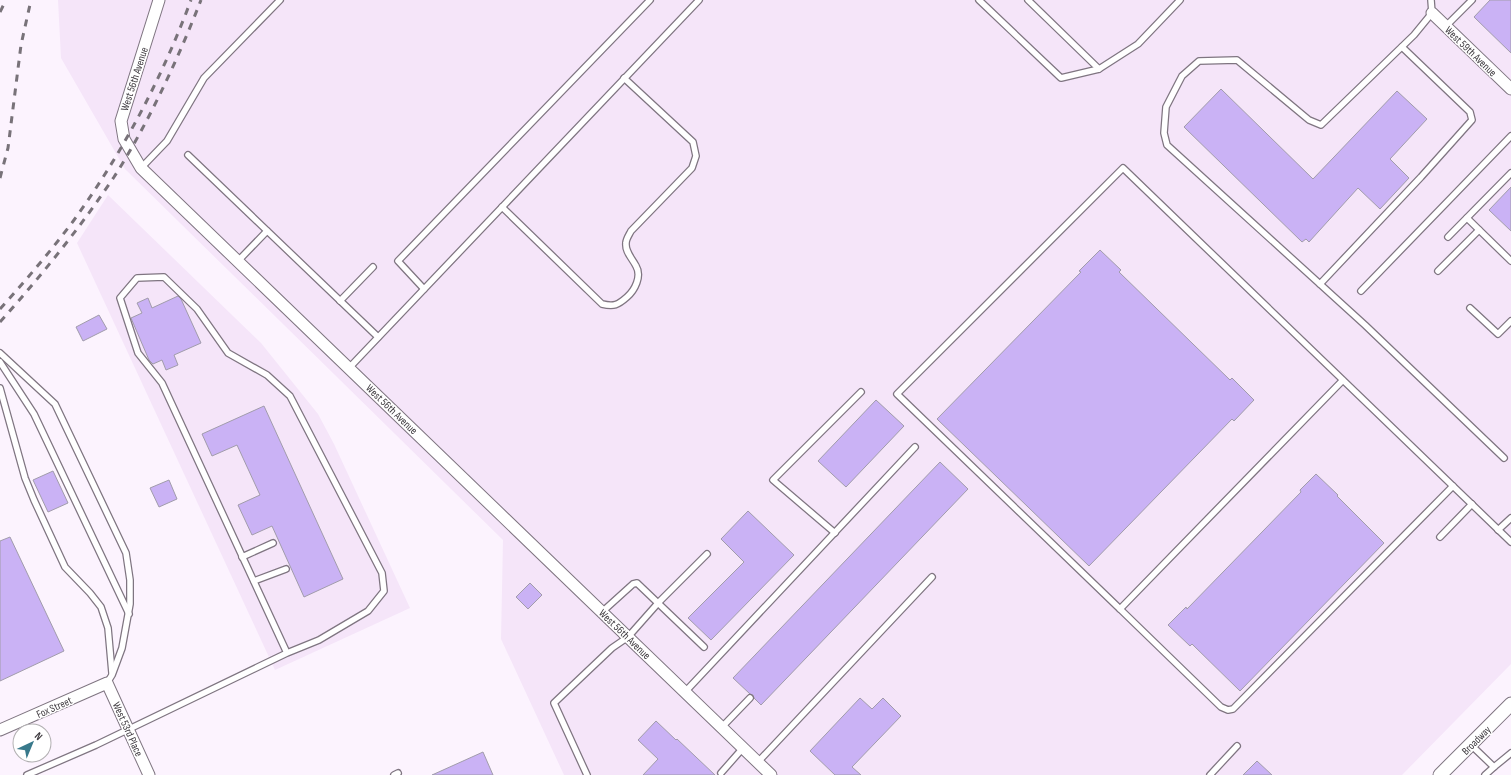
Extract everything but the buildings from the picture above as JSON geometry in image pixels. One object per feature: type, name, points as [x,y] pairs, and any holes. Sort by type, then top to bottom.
[{"type":"street","name":"West 56th Avenue","points":[[159,0],[121,121],[124,139],[141,168],[771,775]]},
{"type":"street","name":"West 59th Avenue","points":[[1432,13],[1511,89]]},
{"type":"street","name":"West 53rd Place","points":[[110,679],[128,729],[149,775]]},
{"type":"street","name":"Fox Street","points":[[0,730],[110,679]]},
{"type":"street","name":"Broadway","points":[[1440,775],[1511,704]]},
{"type":"lane","points":[[141,168],[167,141],[204,78],[280,0]]},
{"type":"lane","points":[[424,289],[398,261],[650,0]]},
{"type":"lane","points":[[349,368],[699,0]]},
{"type":"lane","points":[[979,0],[1061,78],[1099,69],[1138,44],[1180,0]]},
{"type":"lane","points":[[1028,0],[1099,69]]},
{"type":"lane","points":[[1431,0],[1432,13],[1414,35],[1321,125],[1309,120],[1237,60],[1199,61],[1182,76],[1166,107],[1164,133],[1167,145],[1320,284],[1504,458]]},
{"type":"lane","points":[[1446,26],[1472,0]]},
{"type":"lane","points":[[1320,284],[1421,177],[1472,120],[1470,112],[1402,47]]},
{"type":"lane","points":[[502,207],[602,304],[612,306],[621,302],[632,292],[638,280],[637,267],[628,254],[626,242],[631,231],[692,168],[696,156],[693,142],[624,78]]},
{"type":"lane","points":[[1361,291],[1511,136]]},
{"type":"lane","points":[[188,155],[378,337]]},
{"type":"lane","points":[[1453,486],[1234,709],[1228,710],[1221,707],[897,394],[1123,168],[1472,504],[1498,530],[1511,542]]},
{"type":"lane","points":[[1448,237],[1511,173]]},
{"type":"lane","points":[[1467,218],[1511,261]]},
{"type":"lane","points":[[1438,271],[1479,230]]},
{"type":"lane","points":[[238,261],[267,231]]},
{"type":"lane","points":[[340,301],[373,267]]},
{"type":"lane","points":[[27,775],[128,729],[287,653],[319,640],[368,610],[384,591],[382,573],[290,396],[267,375],[252,365],[228,353],[197,309],[164,277],[137,278],[120,298],[138,353],[162,383],[287,653]]},
{"type":"lane","points":[[1470,308],[1498,334],[1511,321]]},
{"type":"lane","points":[[0,354],[55,404],[126,553],[130,580],[129,614],[122,648],[110,679]]},
{"type":"lane","points":[[0,362],[34,414],[129,614]]},
{"type":"lane","points":[[1120,609],[1343,380]]},
{"type":"lane","points":[[0,388],[25,478],[34,500],[65,567],[101,607],[108,628],[110,679]]},
{"type":"lane","points":[[835,532],[773,480],[861,392]]},
{"type":"lane","points":[[685,692],[915,447]]},
{"type":"lane","points":[[1440,537],[1472,504]]},
{"type":"lane","points":[[1498,530],[1511,518]]},
{"type":"lane","points":[[242,557],[273,543]]},
{"type":"lane","points":[[587,775],[554,703],[612,648],[628,637],[659,602],[707,554]]},
{"type":"lane","points":[[254,581],[286,569]]},
{"type":"lane","points":[[758,762],[932,577]]},
{"type":"lane","points":[[602,612],[633,584],[637,583],[659,602],[704,646]]},
{"type":"lane","points":[[722,727],[750,698]]},
{"type":"lane","points":[[1471,744],[1494,767]]},
{"type":"lane","points":[[1210,775],[1237,746]]},
{"type":"lane","points":[[721,773],[743,748]]},
{"type":"lane","points":[[1485,775],[1511,753]]},
{"type":"shaded area","points":[[58,0],[1511,0],[1511,664],[1402,775],[564,775],[501,639],[503,540],[125,169],[61,58]]},
{"type":"shaded area","points":[[108,195],[261,343],[318,414],[334,444],[410,608],[275,670],[77,243]]},
{"type":"railway","points":[[0,12],[6,0]]},
{"type":"railway","points":[[0,178],[8,148],[21,45],[31,0]]},
{"type":"railway","points":[[0,309],[65,232],[109,168],[154,86],[180,29],[191,0]]},
{"type":"railway","points":[[0,322],[60,251],[88,215],[127,157],[162,91],[201,0]]}]
